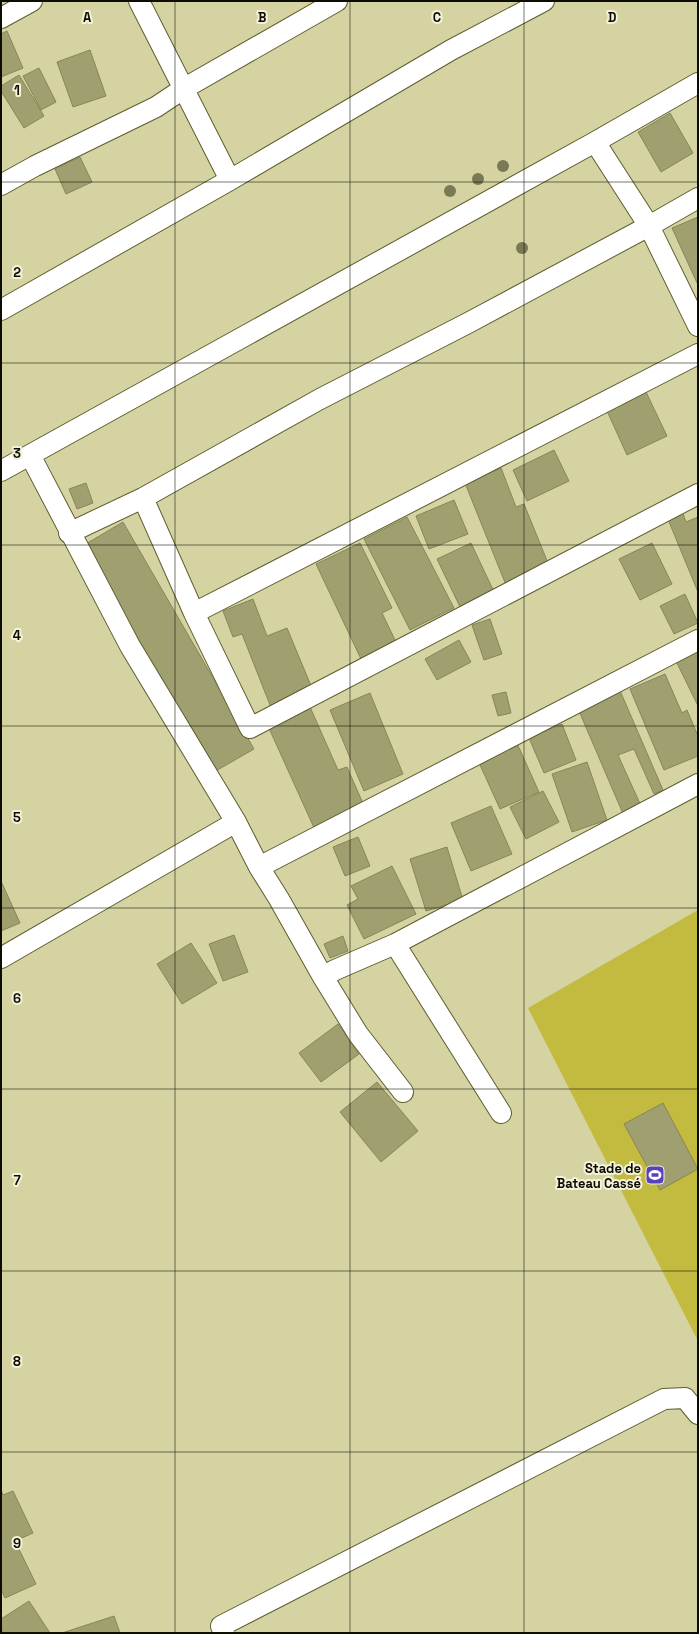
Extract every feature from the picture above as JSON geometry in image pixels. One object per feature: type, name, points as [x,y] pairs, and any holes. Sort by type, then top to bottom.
[{"type":"street","points":[[1,18],[32,1]]},
{"type":"street","points":[[139,1],[230,180]]},
{"type":"street","points":[[1,184],[156,107],[183,89],[337,1]]},
{"type":"street","points":[[1,310],[230,180],[451,50],[544,1]]},
{"type":"street","points":[[1,471],[595,142],[698,83]]},
{"type":"street","points":[[595,142],[649,226],[698,326]]},
{"type":"street","points":[[69,533],[143,498],[320,399],[468,323],[649,226],[698,198]]},
{"type":"street","points":[[194,613],[698,354]]},
{"type":"street","points":[[30,455],[69,533],[130,646],[236,822],[259,867],[279,899],[322,977],[358,1034],[402,1092]]},
{"type":"street","points":[[143,498],[194,613],[250,728],[698,494]]},
{"type":"street","points":[[259,867],[698,640]]},
{"type":"street","points":[[322,977],[395,944],[698,784]]},
{"type":"street","points":[[1,958],[236,822]]},
{"type":"street","points":[[395,944],[500,1113]]},
{"type":"street","points":[[224,1633],[221,1626],[664,1399],[685,1398],[698,1414]]},
{"type":"shaded area","name":"Stade de Bateau Cassé","points":[[698,910],[698,1341],[528,1008]]},
{"type":"building","points":[[7,31],[23,68],[1,77],[1,34]]},
{"type":"building","points":[[90,50],[106,96],[73,107],[57,62]]},
{"type":"building","points":[[39,68],[56,102],[41,110],[23,76]]},
{"type":"building","points":[[19,75],[44,116],[24,128],[1,91],[1,86]]},
{"type":"building","points":[[670,113],[693,153],[661,172],[638,132]]},
{"type":"building","points":[[80,157],[92,182],[66,194],[55,169]]},
{"type":"building","points":[[698,217],[698,285],[672,228]]},
{"type":"building","points":[[646,392],[667,436],[627,455],[607,411]]},
{"type":"building","points":[[554,450],[569,481],[527,501],[513,470]]},
{"type":"building","points":[[501,468],[516,507],[524,504],[550,568],[506,585],[465,483]]},
{"type":"building","points":[[86,483],[93,503],[77,509],[69,489]]},
{"type":"building","points":[[454,500],[468,534],[429,549],[416,516]]},
{"type":"building","points":[[682,511],[686,522],[698,517],[698,592],[667,517]]},
{"type":"building","points":[[407,517],[454,608],[410,630],[364,539]]},
{"type":"building","points":[[123,522],[254,749],[214,772],[84,545]]},
{"type":"building","points":[[360,543],[392,608],[382,613],[396,642],[361,659],[316,564]]},
{"type":"building","points":[[471,543],[495,594],[461,609],[437,559]]},
{"type":"building","points":[[652,543],[672,584],[640,600],[619,559]]},
{"type":"building","points":[[685,594],[698,623],[674,634],[660,606]]},
{"type":"building","points":[[253,599],[267,636],[287,628],[314,693],[272,710],[242,634],[233,637],[223,611]]},
{"type":"building","points":[[490,619],[502,654],[484,660],[472,625]]},
{"type":"building","points":[[459,640],[471,662],[437,680],[425,659]]},
{"type":"building","points":[[698,645],[698,706],[674,657]]},
{"type":"building","points":[[665,674],[682,713],[687,710],[698,736],[698,756],[664,770],[630,689]]},
{"type":"building","points":[[618,686],[663,790],[654,794],[634,749],[618,755],[642,808],[624,816],[576,704]]},
{"type":"building","points":[[506,692],[511,713],[498,716],[492,695]]},
{"type":"building","points":[[370,693],[403,774],[364,791],[330,710]]},
{"type":"building","points":[[310,707],[338,770],[347,767],[365,808],[315,830],[268,726]]},
{"type":"building","points":[[562,724],[576,760],[544,773],[529,738]]},
{"type":"building","points":[[515,739],[539,792],[500,809],[476,756]]},
{"type":"building","points":[[587,762],[607,820],[572,832],[552,774]]},
{"type":"building","points":[[543,791],[559,822],[526,839],[510,807]]},
{"type":"building","points":[[491,806],[512,854],[471,871],[451,823]]},
{"type":"building","points":[[358,837],[370,866],[345,876],[333,847]]},
{"type":"building","points":[[447,847],[463,900],[426,911],[410,859]]},
{"type":"building","points":[[392,866],[416,914],[364,939],[347,905],[358,899],[351,886]]},
{"type":"building","points":[[1,881],[20,923],[1,931]]},
{"type":"building","points":[[234,935],[248,972],[223,981],[209,944]]},
{"type":"building","points":[[343,936],[348,951],[330,958],[324,944]]},
{"type":"building","points":[[191,943],[217,983],[182,1004],[157,964]]},
{"type":"building","points":[[338,1024],[359,1054],[321,1082],[299,1053]]},
{"type":"building","points":[[377,1082],[418,1131],[381,1162],[340,1112]]},
{"type":"building","points":[[663,1103],[698,1169],[660,1190],[624,1124]]},
{"type":"building","points":[[1,1490],[3,1495],[13,1491],[33,1533],[15,1541],[36,1584],[5,1598],[1,1589]]},
{"type":"building","points":[[29,1601],[50,1633],[2,1633],[1,1619]]},
{"type":"building","points":[[114,1616],[120,1633],[62,1633]]},
{"type":"place","name":"Stade de Bateau Cassé","points":[[655,1175]]}]
